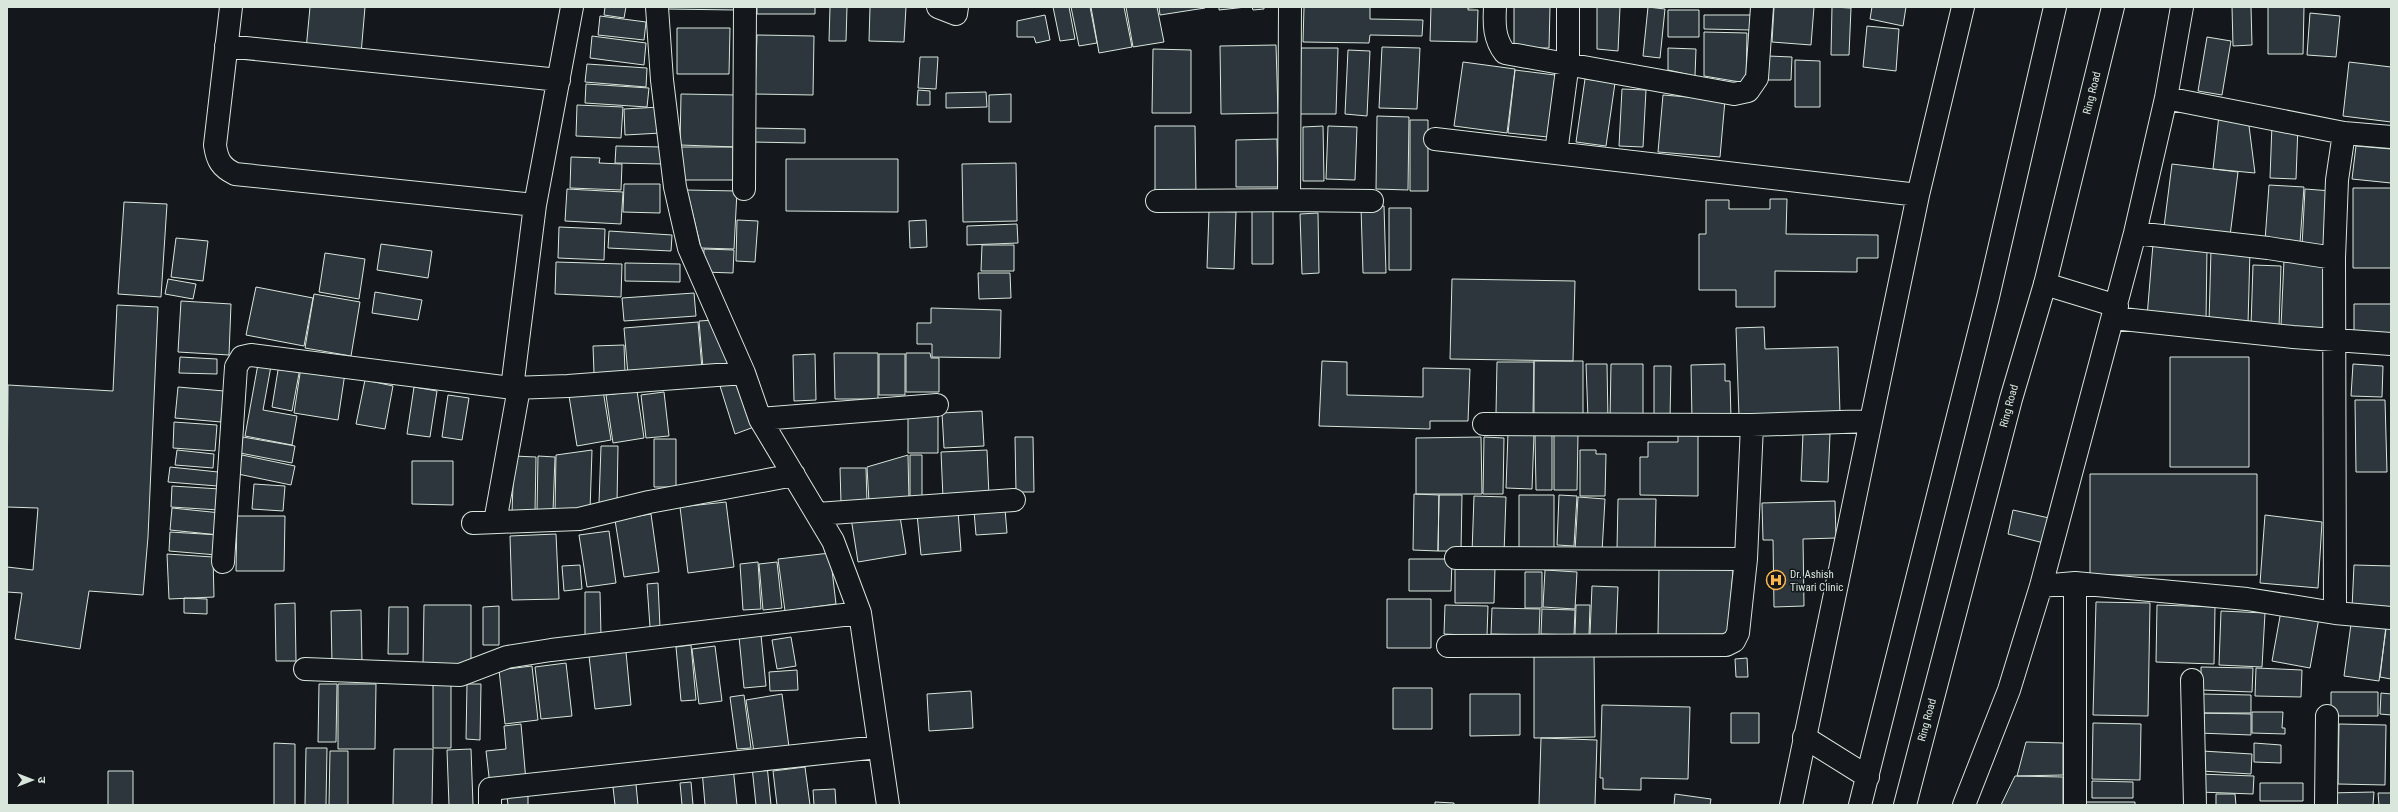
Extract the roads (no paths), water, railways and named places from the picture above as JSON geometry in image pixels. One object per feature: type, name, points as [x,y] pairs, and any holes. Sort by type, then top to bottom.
[{"type":"main road","points":[[231,7],[215,145],[217,158],[224,168],[235,174],[535,205]]},
{"type":"main road","points":[[495,522],[516,388],[535,205],[572,7]]},
{"type":"main road","points":[[657,7],[662,80],[675,187],[689,248],[744,373],[760,419],[833,541],[860,613],[878,747],[888,805]]},
{"type":"main road","points":[[744,189],[745,7]]},
{"type":"main road","points":[[938,7],[956,14],[957,7]]},
{"type":"main road","points":[[1289,200],[1290,7]]},
{"type":"main road","points":[[1495,7],[1494,24],[1498,43],[1505,52],[1568,62],[1734,94],[1748,90],[1757,78],[1762,7]]},
{"type":"main road","points":[[1556,152],[1568,62],[1568,7]]},
{"type":"main road","points":[[1791,805],[1918,196],[1963,7]]},
{"type":"main road","points":[[1860,805],[1988,297],[2055,7]]},
{"type":"main road","name":"Ring Road","points":[[1905,805],[2011,398],[2045,284],[2113,7]]},
{"type":"main road","points":[[1964,805],[2009,690],[2041,586],[2136,233],[2166,98],[2182,7]]},
{"type":"main road","points":[[226,46],[559,80]]},
{"type":"main road","points":[[2166,98],[2344,133],[2391,137]]},
{"type":"main road","points":[[2335,613],[2334,258],[2337,180],[2344,133]]},
{"type":"main road","points":[[1435,139],[1556,152],[1918,196]]},
{"type":"main road","points":[[1157,201],[1372,201]]},
{"type":"main road","points":[[2136,233],[2268,248],[2334,258]]},
{"type":"main road","points":[[2045,284],[2115,312],[2334,340],[2391,344]]},
{"type":"main road","points":[[223,562],[236,367],[242,357],[252,355],[516,388],[568,386],[744,373]]},
{"type":"main road","points":[[760,419],[937,405]]},
{"type":"main road","points":[[1484,424],[1752,425],[1871,421]]},
{"type":"main road","points":[[1448,646],[1726,644],[1734,642],[1738,633],[1746,559],[1752,425]]},
{"type":"main road","points":[[473,523],[579,519],[649,502],[794,475]]},
{"type":"main road","points":[[816,514],[1014,500]]},
{"type":"main road","points":[[1456,558],[1746,559]]},
{"type":"main road","points":[[2041,586],[2075,583],[2246,598],[2335,613],[2391,618]]},
{"type":"main road","points":[[2075,583],[2075,805]]},
{"type":"main road","points":[[305,669],[460,675],[514,656],[860,613]]},
{"type":"main road","points":[[2192,680],[2195,805]]},
{"type":"main road","points":[[2326,805],[2327,716]]},
{"type":"main road","points":[[1804,737],[1868,777]]},
{"type":"main road","points":[[490,805],[490,789],[878,747]]},
{"type":"place","name":"Dr. Ashish Tiwari Clinic","points":[[1776,580]]}]
